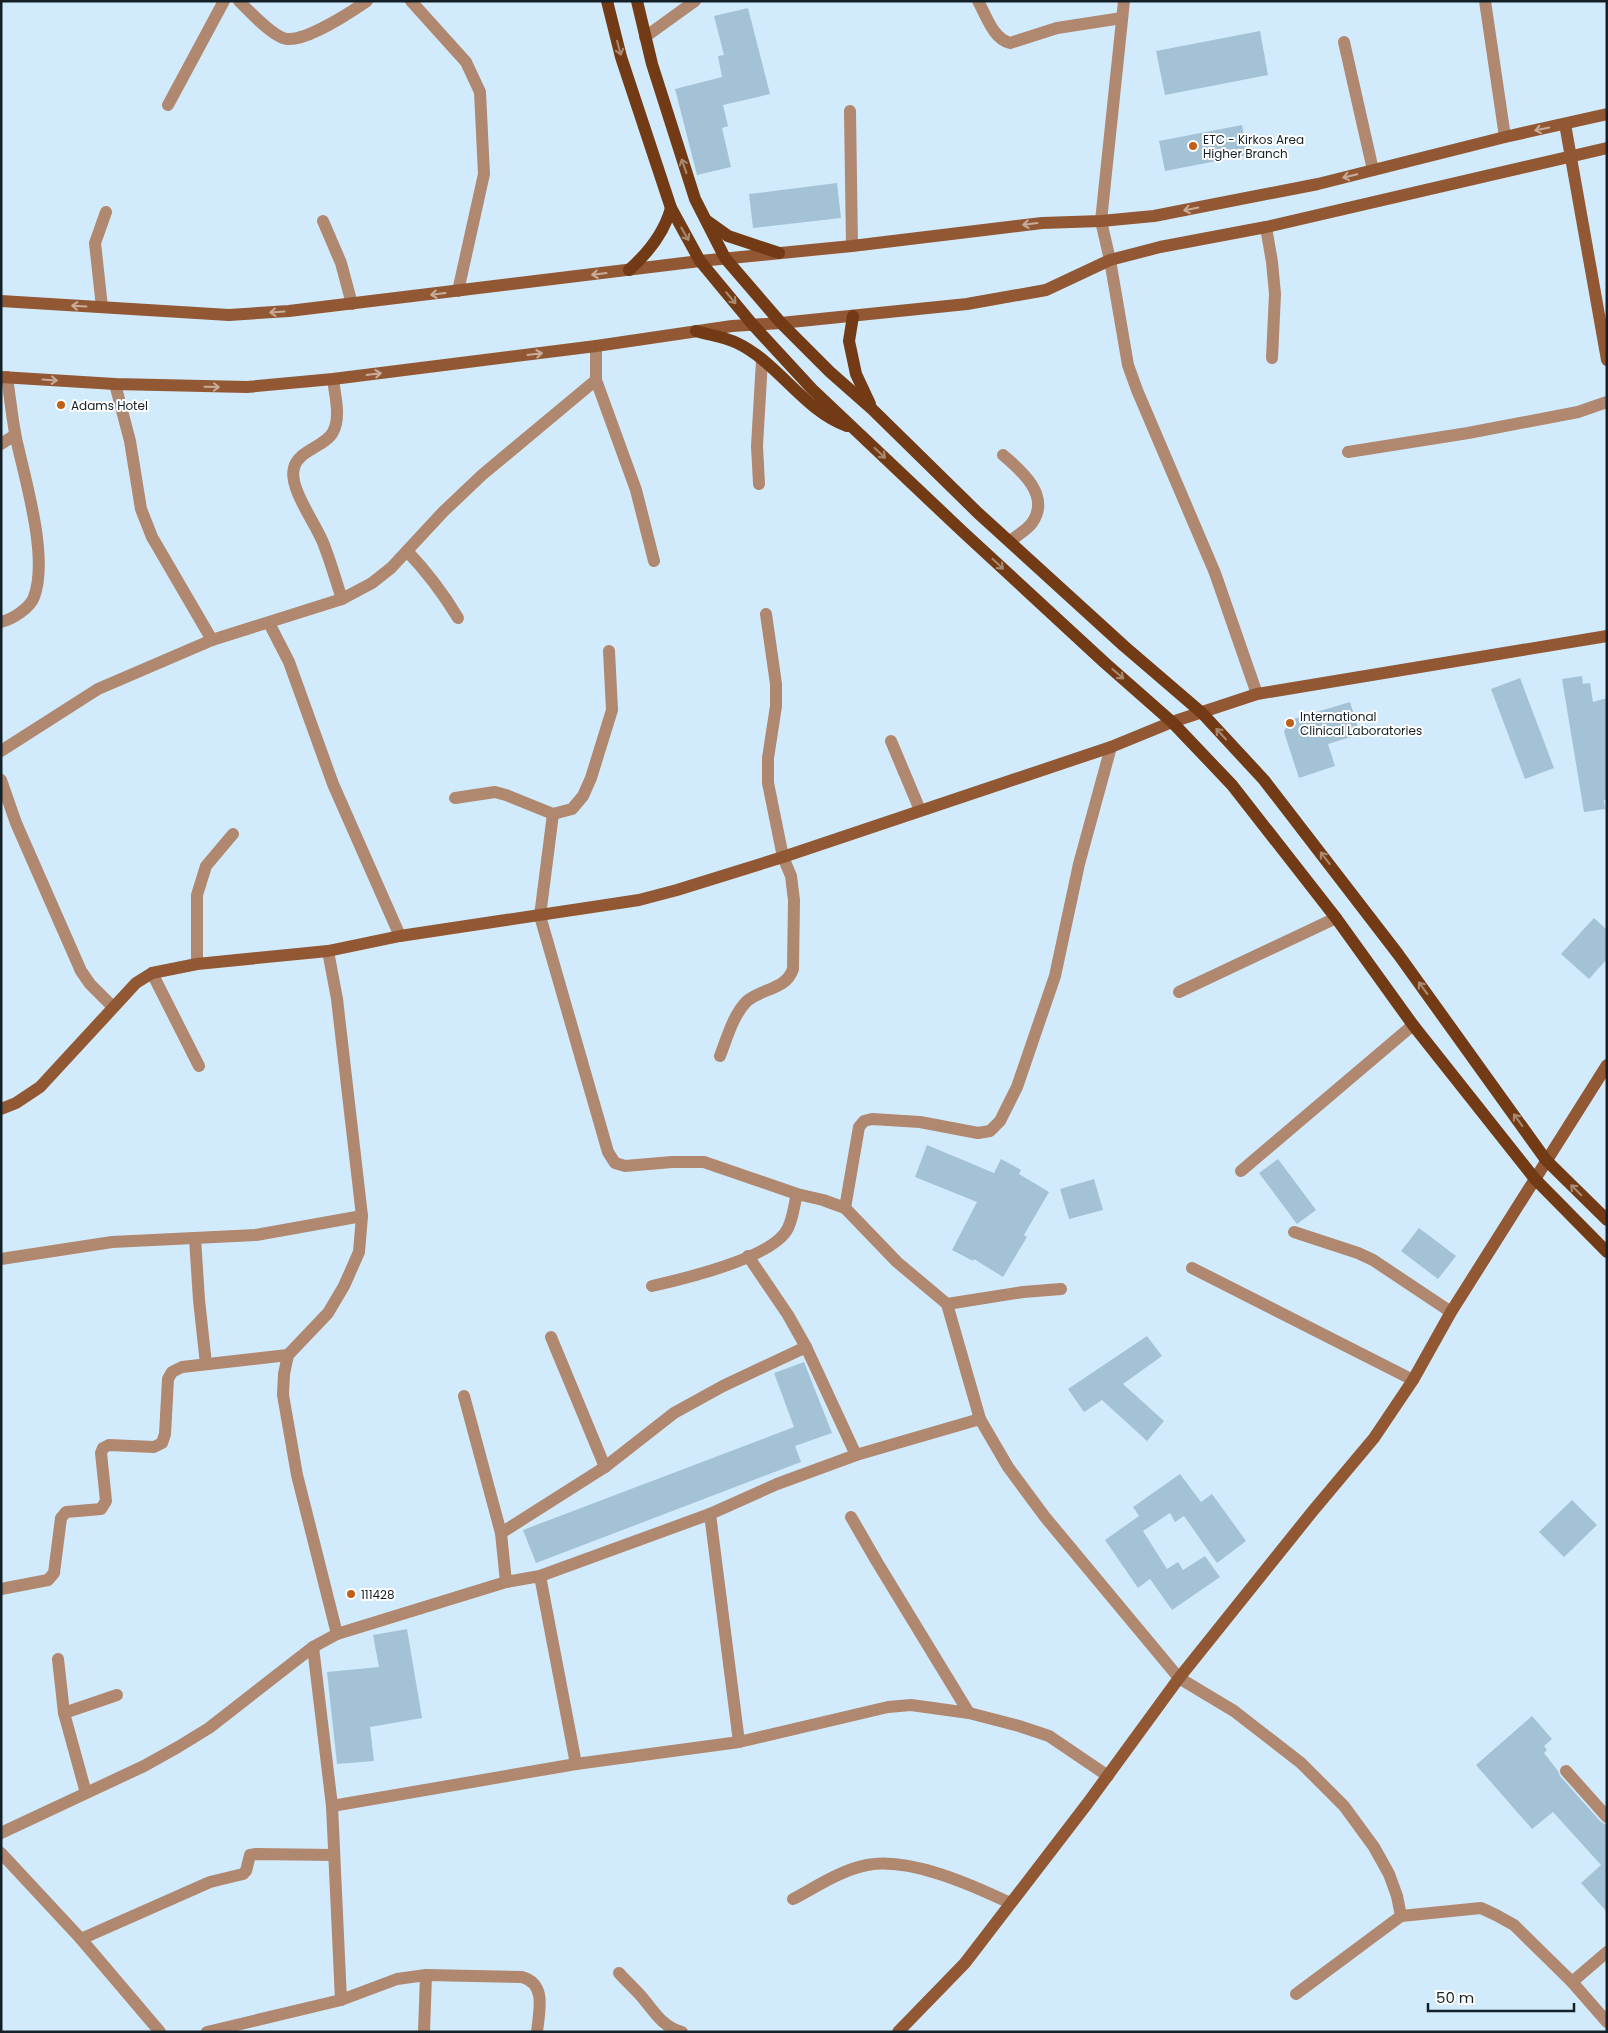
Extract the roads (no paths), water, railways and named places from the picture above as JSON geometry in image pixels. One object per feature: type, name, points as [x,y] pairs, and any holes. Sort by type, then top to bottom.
[{"type":"main road","points":[[607,1],[621,57],[671,208],[700,260],[753,325],[812,389],[1105,664],[1172,722],[1232,785],[1336,918],[1414,1025],[1535,1179],[1607,1252]]},
{"type":"main road","points":[[637,1],[645,37],[673,136],[703,218],[726,258],[781,324],[830,372],[872,409],[978,513],[1011,541],[1124,646],[1202,713],[1264,780],[1359,901],[1546,1160],[1607,1220]]},
{"type":"main road","points":[[1,301],[229,315],[289,311],[700,260],[852,246],[1042,223],[1101,221],[1154,216],[1318,184],[1505,137],[1607,114]]},
{"type":"main road","points":[[1565,124],[1607,360]]},
{"type":"main road","points":[[4,377],[115,384],[247,387],[333,379],[596,346],[696,331],[967,304],[1046,290],[1110,260],[1160,247],[1266,227],[1607,148]]},
{"type":"main road","points":[[629,270],[648,251],[659,236],[671,208]]},
{"type":"main road","points":[[703,218],[728,236],[779,253]]},
{"type":"main road","points":[[853,316],[849,341],[856,374],[872,409]]},
{"type":"main road","points":[[696,331],[736,342],[762,360],[821,413],[836,422],[854,429]]},
{"type":"main road","points":[[1,1109],[16,1103],[40,1087],[136,983],[152,973],[198,964],[328,951],[400,936],[639,900],[783,857],[1111,747],[1172,722],[1257,694],[1607,636]]},
{"type":"main road","points":[[898,2032],[965,1963],[1108,1776],[1179,1678],[1374,1438],[1413,1380],[1451,1312],[1607,1064]]},
{"type":"street","points":[[168,105],[224,1]]},
{"type":"street","points":[[239,1],[277,34],[287,39],[296,38],[327,26],[367,1]]},
{"type":"street","points":[[411,1],[466,62],[480,92],[484,174],[458,291]]},
{"type":"street","points":[[645,37],[695,1]]},
{"type":"street","points":[[978,1],[996,34],[1003,42],[1010,44],[1057,28],[1122,18]]},
{"type":"street","points":[[1124,1],[1101,221],[1110,260],[1128,365],[1215,574],[1257,694]]},
{"type":"street","points":[[1485,1],[1505,137]]},
{"type":"street","points":[[1344,42],[1373,170]]},
{"type":"street","points":[[850,111],[852,246]]},
{"type":"street","points":[[102,307],[95,243],[106,212]]},
{"type":"street","points":[[323,221],[341,263],[352,304]]},
{"type":"street","points":[[1266,227],[1275,294],[1272,358]]},
{"type":"street","points":[[596,346],[596,380],[636,490],[654,561]]},
{"type":"street","points":[[759,484],[757,446],[762,360]]},
{"type":"street","points":[[1,622],[22,611],[34,599],[37,583],[38,537],[4,377]]},
{"type":"street","points":[[333,379],[337,418],[332,433],[322,443],[303,455],[294,466],[293,476],[298,491],[324,543],[342,600]]},
{"type":"street","points":[[1,751],[98,689],[212,640],[342,600],[372,583],[390,568],[482,475],[596,380]]},
{"type":"street","points":[[115,384],[130,441],[141,509],[152,537],[212,640]]},
{"type":"street","points":[[1348,452],[1468,433],[1569,414],[1593,408],[1607,402]]},
{"type":"street","points":[[1,444],[15,435]]},
{"type":"street","points":[[1003,455],[1020,469],[1032,483],[1038,496],[1037,512],[1032,524],[1011,541]]},
{"type":"street","points":[[406,551],[428,573],[443,592],[458,618]]},
{"type":"street","points":[[720,1056],[732,1025],[746,1003],[756,995],[782,984],[790,978],[793,970],[794,900],[791,876],[783,857],[768,783],[768,758],[776,706],[776,684],[766,614]]},
{"type":"street","points":[[269,623],[289,662],[334,784],[400,936]]},
{"type":"street","points":[[454,798],[495,792],[553,814],[572,809],[583,796],[591,778],[612,710],[609,651]]},
{"type":"street","points":[[891,741],[920,810]]},
{"type":"street","points":[[845,1208],[859,1127],[864,1121],[872,1119],[920,1122],[978,1133],[990,1131],[1000,1121],[1017,1087],[1055,976],[1079,864],[1111,747]]},
{"type":"street","points":[[1,780],[16,823],[81,972],[113,1007]]},
{"type":"street","points":[[553,814],[540,916],[608,1152],[615,1162],[625,1166],[672,1162],[704,1162],[797,1194],[845,1208],[897,1262],[947,1304],[980,1419],[1008,1467],[1045,1517],[1179,1678],[1234,1711],[1301,1763],[1344,1806],[1374,1847],[1389,1874],[1397,1896],[1401,1916]]},
{"type":"street","points":[[198,964],[197,895],[206,866],[233,834]]},
{"type":"street","points":[[1178,992],[1336,918]]},
{"type":"street","points":[[328,951],[337,1000],[362,1216],[358,1252],[344,1286],[328,1314],[288,1355],[284,1374],[285,1404],[297,1475],[337,1634]]},
{"type":"street","points":[[152,973],[199,1066]]},
{"type":"street","points":[[1241,1171],[1414,1025]]},
{"type":"street","points":[[652,1286],[693,1277],[764,1250],[780,1239],[788,1229],[797,1194]]},
{"type":"street","points":[[1,1259],[112,1242],[256,1236],[362,1216]]},
{"type":"street","points":[[1294,1232],[1358,1253],[1373,1260],[1451,1312]]},
{"type":"street","points":[[195,1238],[206,1364]]},
{"type":"street","points":[[748,1256],[788,1315],[806,1347],[856,1456]]},
{"type":"street","points":[[1192,1268],[1413,1380]]},
{"type":"street","points":[[947,1304],[1023,1292],[1061,1289]]},
{"type":"street","points":[[551,1337],[605,1467]]},
{"type":"street","points":[[501,1533],[605,1467],[674,1413],[722,1386],[806,1347]]},
{"type":"street","points":[[1,1589],[48,1580],[54,1573],[61,1518],[66,1512],[101,1509],[106,1501],[101,1453],[103,1448],[109,1445],[154,1447],[162,1443],[165,1434],[168,1379],[172,1372],[182,1367],[288,1355]]},
{"type":"street","points":[[464,1396],[501,1533],[506,1582]]},
{"type":"street","points":[[1,1833],[144,1766],[209,1728],[313,1647],[337,1634],[506,1582],[540,1576],[710,1514],[777,1484],[856,1456],[980,1419]]},
{"type":"street","points":[[710,1514],[739,1742]]},
{"type":"street","points":[[851,1516],[969,1713]]},
{"type":"street","points":[[540,1576],[576,1764]]},
{"type":"street","points":[[313,1647],[332,1806],[341,2000]]},
{"type":"street","points":[[58,1659],[64,1713],[86,1793]]},
{"type":"street","points":[[64,1713],[117,1695]]},
{"type":"street","points":[[332,1806],[576,1764],[739,1742],[888,1707],[911,1705],[969,1713],[1049,1736],[1108,1776]]},
{"type":"street","points":[[1566,1771],[1607,1817]]},
{"type":"street","points":[[1,1853],[81,1939],[160,2032]]},
{"type":"street","points":[[81,1939],[210,1882],[243,1874],[246,1871],[250,1855],[334,1854]]},
{"type":"street","points":[[794,1899],[849,1871],[867,1865],[886,1864],[913,1868],[965,1882],[1010,1903]]},
{"type":"street","points":[[1296,1994],[1401,1916],[1481,1908],[1514,1925],[1572,1982],[1607,2022]]},
{"type":"street","points":[[1572,1982],[1607,1952]]},
{"type":"street","points":[[619,1973],[640,1994],[665,2025],[673,2030],[682,2032]]},
{"type":"street","points":[[424,2032],[426,1975]]},
{"type":"street","points":[[206,2032],[341,2000],[397,1978],[426,1975],[522,1977],[532,1980],[538,1989],[540,2008],[537,2032]]},
{"type":"place","name":"ETC - Kirkos Area Higher Branch","points":[[1193,146]]},
{"type":"place","name":"Adams Hotel","points":[[61,405]]},
{"type":"place","name":"International Clinical Laboratories","points":[[1290,723]]},
{"type":"place","name":"111428","points":[[351,1594]]}]
